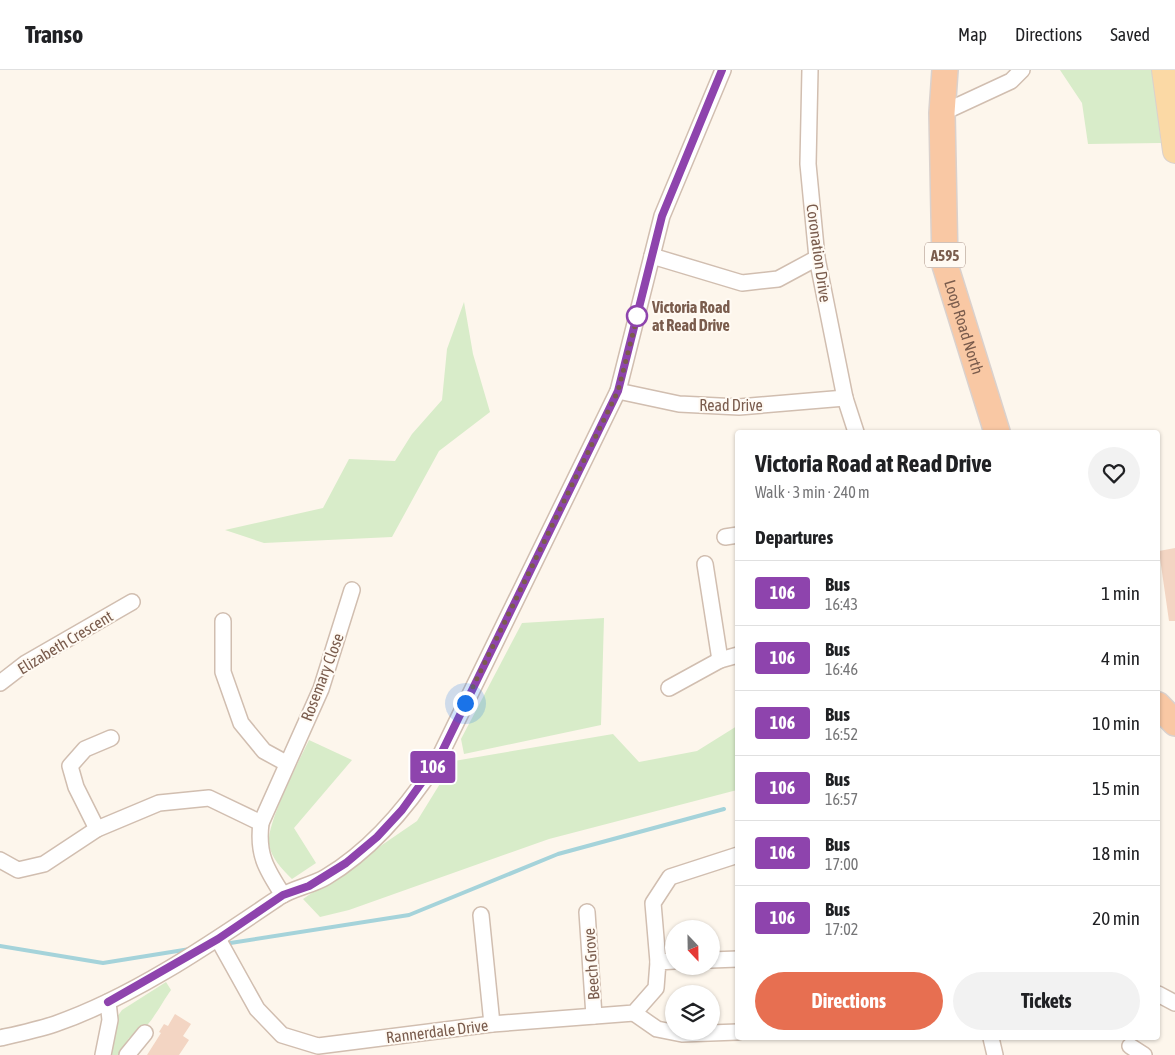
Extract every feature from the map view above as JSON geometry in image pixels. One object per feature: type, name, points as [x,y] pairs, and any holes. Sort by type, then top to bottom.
[{"type":"highway","name":"Loop Road North","points":[[945,70],[942,113],[945,266],[996,430]]},
{"type":"main road","points":[[1164,70],[1175,151]]},
{"type":"street","points":[[0,1038],[54,1025],[108,1002],[218,939],[283,895],[309,886],[346,863],[377,837],[422,784],[438,760],[618,391],[662,216],[722,70]]},
{"type":"street","name":"Coronation Drive","points":[[810,70],[808,164],[817,258],[845,398],[855,430]]},
{"type":"street","points":[[942,113],[1011,81],[1022,70]]},
{"type":"street","points":[[652,256],[742,282],[778,279],[817,258]]},
{"type":"street","name":"Read Drive","points":[[618,391],[679,404],[739,407],[845,398]]},
{"type":"street","points":[[706,564],[720,660]]},
{"type":"street","name":"Rosemary Close","points":[[283,895],[266,869],[258,842],[261,823],[286,763],[321,689],[352,590]]},
{"type":"street","name":"Elizabeth Crescent","points":[[0,683],[26,663],[132,602]]},
{"type":"street","points":[[222,621],[222,672],[241,724],[264,751],[286,763]]},
{"type":"street","points":[[670,688],[720,660],[735,656]]},
{"type":"street","points":[[97,830],[76,787],[70,766],[84,749],[111,738]]},
{"type":"street","points":[[0,860],[18,870],[44,864],[97,830],[159,803],[209,798],[261,823]]},
{"type":"street","points":[[735,856],[670,877],[653,903],[658,962],[656,988],[634,1013],[657,1029],[682,1034],[735,1032]]},
{"type":"street","name":"Beech Grove","points":[[588,912],[594,1016]]},
{"type":"street","points":[[480,915],[492,1024]]},
{"type":"street","name":"Rannerdale Drive","points":[[218,939],[257,1009],[282,1035],[318,1046],[492,1024],[634,1013]]},
{"type":"street","points":[[720,960],[735,959]]},
{"type":"street","points":[[658,962],[665,962]]},
{"type":"street","points":[[1160,995],[1175,1003]]},
{"type":"street","points":[[103,1055],[110,1020],[108,1002]]},
{"type":"street","points":[[127,1055],[145,1033]]},
{"type":"street","points":[[991,1040],[995,1055]]},
{"type":"street","points":[[1130,1046],[1144,1055]]},
{"type":"green space","points":[[1060,70],[1153,70],[1161,143],[1088,144],[1082,103]]},
{"type":"green space","points":[[464,302],[473,354],[490,412],[439,451],[392,537],[264,543],[225,530],[323,508],[349,459],[395,461],[412,434],[442,400],[447,349]]},
{"type":"green space","points":[[604,618],[601,725],[464,754],[461,739],[522,623]]},
{"type":"green space","points":[[735,727],[735,791],[549,839],[349,910],[320,917],[303,899],[417,821],[454,761],[613,734],[639,762],[697,751]]},
{"type":"green space","points":[[309,740],[352,760],[294,828],[316,863],[292,879],[272,854],[269,835],[284,792]]},
{"type":"green space","points":[[166,982],[171,990],[153,1018],[142,1031],[129,1038],[118,1055],[109,1055],[117,1017],[122,1010]]},
{"type":"building","points":[[1175,548],[1175,621],[1169,621],[1160,551]]},
{"type":"building","points":[[175,1014],[191,1024],[183,1036],[189,1040],[179,1055],[147,1055],[161,1033],[159,1032],[164,1024],[168,1026]]},
{"type":"waterway","points":[[224,944],[409,915],[558,854],[724,809]]},
{"type":"waterway","points":[[0,946],[103,963],[190,949]]},
{"type":"bus line","name":"106","points":[[108,1002],[218,939],[283,895],[309,886],[327,877],[377,837],[402,810],[438,760],[618,391],[662,216],[722,70]]},
{"type":"place","name":"Victoria Road at Read Drive","points":[[637,316]]},
{"type":"route","points":[[465,703],[618,391],[638,314],[637,316]]}]
